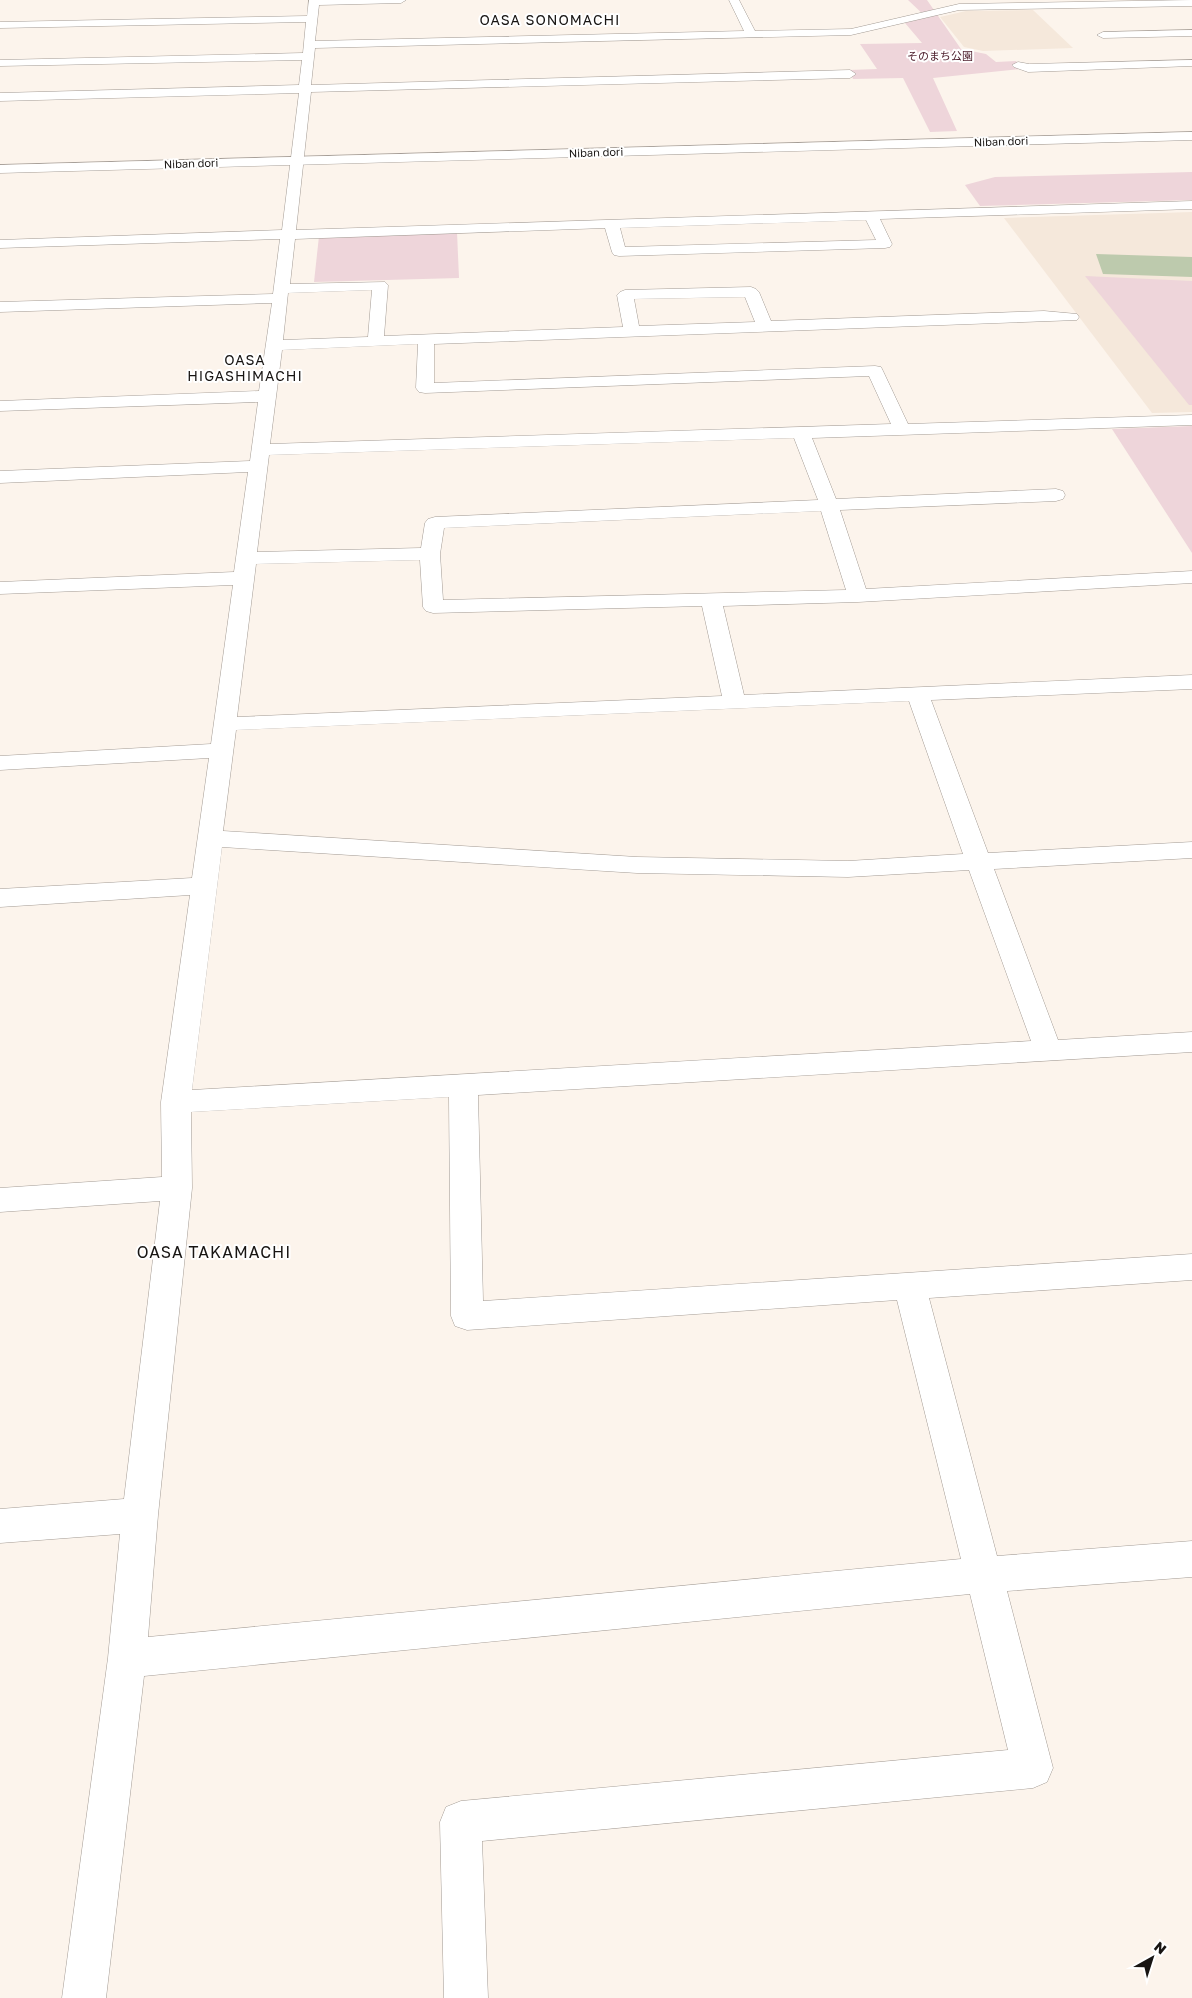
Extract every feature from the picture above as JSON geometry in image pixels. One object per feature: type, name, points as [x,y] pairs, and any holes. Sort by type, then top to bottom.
[{"type":"street","points":[[0,63],[37,66],[312,24],[401,0]]},
{"type":"street","points":[[734,0],[751,34]]},
{"type":"street","points":[[0,35],[3,25],[220,20],[656,41],[751,34],[851,32],[959,7],[1192,3]]},
{"type":"street","points":[[1072,6],[1084,18]]},
{"type":"street","points":[[220,20],[224,7]]},
{"type":"street","points":[[84,1998],[127,1658],[140,1515],[177,1188],[176,1102],[307,89],[312,24]]},
{"type":"street","points":[[1134,65],[1100,32],[1192,33]]},
{"type":"street","points":[[1018,64],[1028,68],[1192,63]]},
{"type":"street","points":[[0,97],[24,92],[307,89],[668,75],[850,74]]},
{"type":"street","name":"Niban dori","points":[[0,169],[1192,136]]},
{"type":"street","points":[[0,244],[612,226],[1192,206]]},
{"type":"street","points":[[612,226],[619,252],[885,244],[872,217]]},
{"type":"street","points":[[731,222],[743,248]]},
{"type":"street","points":[[0,307],[281,294],[380,285],[376,341]]},
{"type":"street","points":[[632,331],[625,295],[751,292],[765,326]]},
{"type":"street","points":[[274,345],[1044,316],[1071,317]]},
{"type":"street","points":[[426,339],[425,388],[875,371],[902,429]]},
{"type":"street","points":[[0,406],[268,396]]},
{"type":"street","points":[[0,477],[260,458],[801,432],[1192,420]]},
{"type":"street","points":[[801,432],[829,505],[858,596]]},
{"type":"street","points":[[1056,495],[435,523],[430,554],[433,607],[858,596],[1192,577]]},
{"type":"street","points":[[0,588],[430,554]]},
{"type":"street","points":[[711,600],[735,702]]},
{"type":"street","points":[[0,763],[224,737],[735,702],[1192,682]]},
{"type":"street","points":[[918,694],[1048,1050]]},
{"type":"street","points":[[211,838],[637,865],[848,869],[1192,850]]},
{"type":"street","points":[[0,898],[205,886]]},
{"type":"street","points":[[176,1102],[1192,1042]]},
{"type":"street","points":[[463,1086],[467,1316],[1192,1267]]},
{"type":"street","points":[[0,1200],[177,1188]]},
{"type":"street","points":[[466,1998],[461,1822],[1033,1768],[910,1286]]},
{"type":"street","points":[[0,1526],[140,1515]]},
{"type":"street","points":[[127,1658],[983,1575],[1192,1559]]},
{"type":"shaded area","points":[[1033,10],[1073,48],[983,51],[964,47],[940,17],[966,11]]},
{"type":"shaded area","points":[[1192,212],[1192,412],[1152,413],[1004,218]]},
{"type":"shaded area","points":[[1096,254],[1192,257],[1192,277],[1103,274]]},
{"type":"green space","name":"そのまち公園","points":[[908,0],[927,0],[961,49],[986,54],[996,62],[1016,61],[1021,69],[933,78],[957,131],[930,132],[903,78],[853,79],[849,70],[877,69],[860,44],[922,43],[905,23],[926,17]]},
{"type":"green space","points":[[1192,172],[1192,200],[980,206],[965,185],[995,177]]},
{"type":"green space","points":[[457,232],[459,278],[314,282],[319,236]]},
{"type":"green space","points":[[1085,276],[1192,281],[1192,405],[1189,405]]},
{"type":"green space","points":[[1192,426],[1192,553],[1112,429]]},
{"type":"district","name":"OASA SONOMACHI","points":[[550,19]]},
{"type":"district","name":"OASA HIGASHIMACHI","points":[[245,368]]},
{"type":"district","name":"OASA TAKAMACHI","points":[[214,1252]]}]
